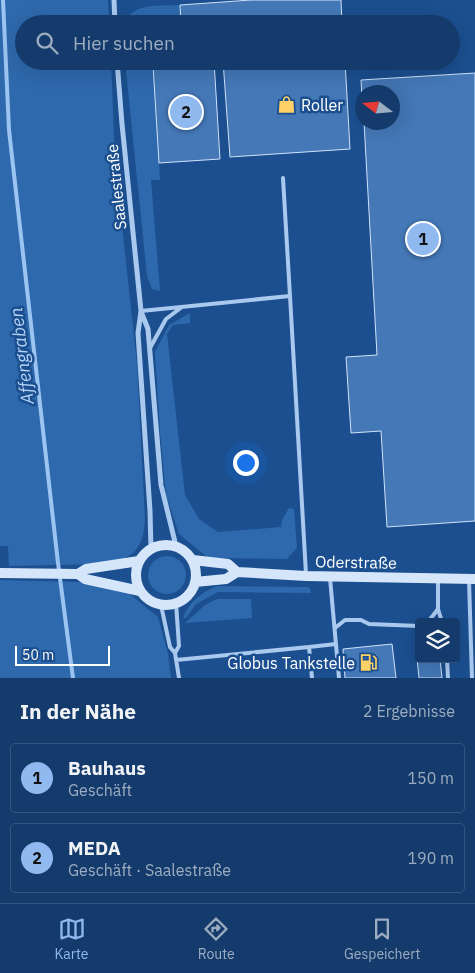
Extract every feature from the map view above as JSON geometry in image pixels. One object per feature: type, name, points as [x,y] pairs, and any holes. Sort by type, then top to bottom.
[{"type":"street","points":[[114,0],[115,15]]},
{"type":"street","name":"Saalestraße","points":[[118,70],[141,311],[138,333],[151,549]]},
{"type":"street","name":"Saalestraße","points":[[141,311],[148,329],[160,485],[176,546]]},
{"type":"street","points":[[168,544],[176,546],[188,554],[192,560],[196,574],[195,582],[188,595],[176,603],[161,605],[146,597],[140,591],[136,571],[139,561],[151,549],[159,545],[168,544]]},
{"type":"street","name":"Oderstraße","points":[[192,560],[228,564],[237,572]]},
{"type":"street","points":[[78,574],[86,569],[139,561]]},
{"type":"street","name":"Oderstraße","points":[[195,582],[226,579],[237,572],[330,577],[472,579]]},
{"type":"street","points":[[0,573],[78,574],[85,579],[140,591]]},
{"type":"lane","points":[[283,178],[306,576]]},
{"type":"lane","points":[[141,311],[290,296]]},
{"type":"lane","points":[[150,349],[166,319],[184,306]]},
{"type":"lane","points":[[330,577],[339,678]]},
{"type":"lane","points":[[438,578],[438,609],[441,618]]},
{"type":"lane","points":[[472,579],[472,678]]},
{"type":"lane","points":[[176,603],[179,646],[176,660],[179,678]]},
{"type":"lane","points":[[161,605],[170,647],[176,653]]},
{"type":"lane","points":[[431,618],[438,609]]},
{"type":"lane","points":[[335,629],[345,620],[361,620],[369,624],[415,626]]},
{"type":"lane","points":[[176,660],[336,644]]},
{"type":"lane","points":[[309,647],[312,678]]},
{"type":"lane","points":[[446,663],[448,678]]},
{"type":"shaded area","points":[[0,0],[108,0],[109,15],[15,15],[15,70],[111,70],[115,160],[137,364],[145,518],[143,537],[136,550],[131,554],[106,564],[9,566],[8,546],[0,546]]},
{"type":"shaded area","points":[[180,5],[181,15],[130,15],[140,9]]},
{"type":"shaded area","points":[[126,70],[153,70],[160,180],[151,180],[160,291],[152,289],[147,276]]},
{"type":"shaded area","points":[[190,313],[190,323],[173,325],[167,334],[185,495],[199,519],[218,532],[281,527],[282,520],[289,508],[294,509],[297,548],[287,559],[211,558],[179,534],[166,495],[155,352],[169,325]]},
{"type":"shaded area","points":[[167,556],[180,562],[186,575],[180,588],[167,594],[154,588],[148,575],[154,562]]},
{"type":"shaded area","points":[[0,580],[81,582],[126,591],[158,617],[168,654],[171,678],[0,678]]},
{"type":"shaded area","points":[[218,586],[309,587],[311,593],[218,592],[196,604],[186,618],[183,618],[188,608],[197,598]]},
{"type":"shaded area","points":[[217,599],[251,599],[252,618],[185,623],[205,605]]},
{"type":"building","points":[[251,0],[341,0],[342,15],[181,15],[180,5]]},
{"type":"building","points":[[153,70],[215,70],[220,159],[159,163]]},
{"type":"building","name":"Roller","points":[[224,70],[346,70],[350,149],[230,157]]},
{"type":"building","points":[[475,73],[475,521],[387,527],[381,431],[351,433],[346,357],[377,355],[364,130],[400,130],[400,85],[361,85],[361,80]]},
{"type":"building","name":"Globus Tankstelle","points":[[392,644],[396,678],[345,678],[343,649]]},
{"type":"building","points":[[417,663],[440,663],[442,678],[419,678]]},
{"type":"waterway","name":"Affengraben","points":[[3,0],[9,130],[58,563],[73,678]]},
{"type":"place","name":"Roller","points":[[287,105]]},
{"type":"place","name":"MEDA","points":[[186,112]]},
{"type":"place","name":"Bauhaus","points":[[423,239]]},
{"type":"place","name":"Globus Tankstelle","points":[[369,663]]}]
